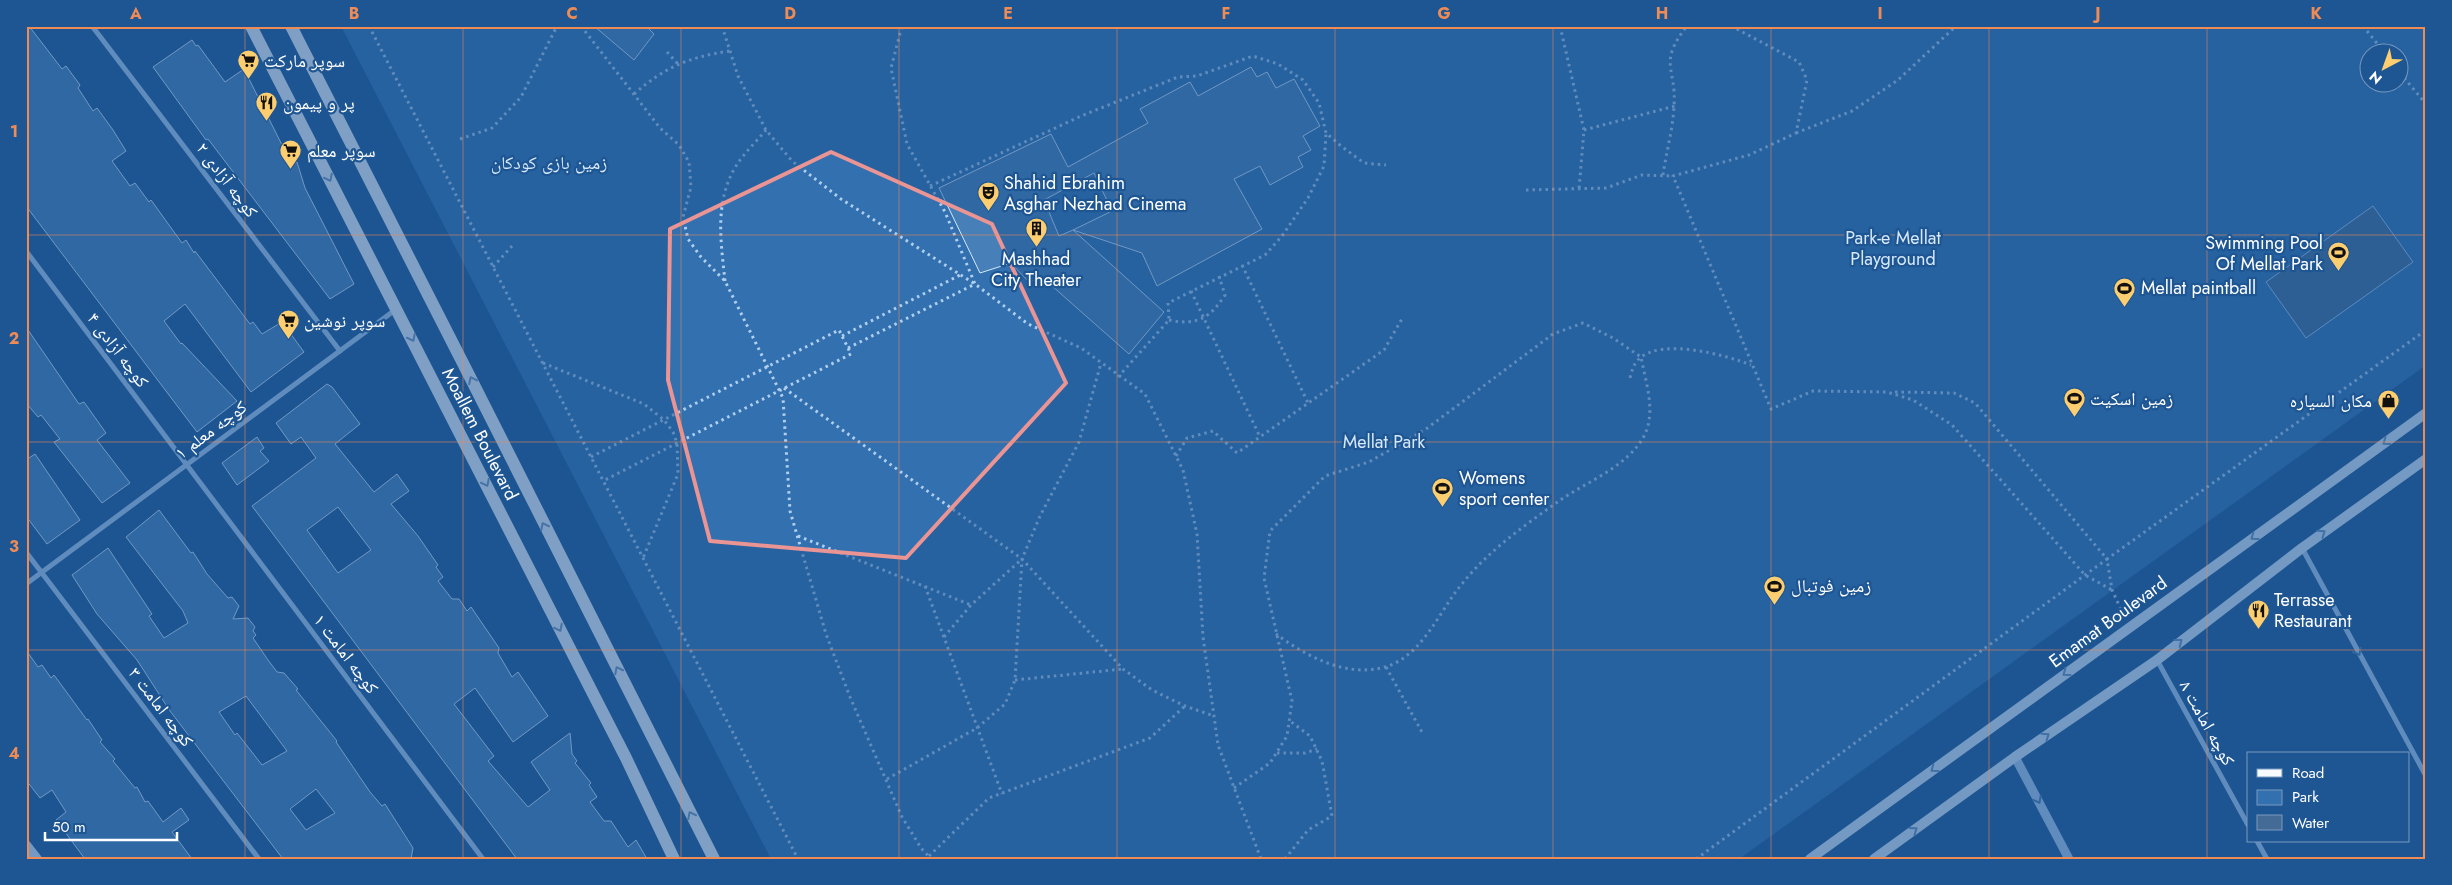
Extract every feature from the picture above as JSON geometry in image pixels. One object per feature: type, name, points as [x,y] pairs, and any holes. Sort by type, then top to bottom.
[{"type":"main road","name":"Moallem Boulevard","points":[[250,26],[626,758],[674,859]]},
{"type":"main road","name":"Moallem Boulevard","points":[[291,26],[418,272],[532,502],[714,859]]},
{"type":"main road","name":"Emamat Boulevard","points":[[1810,859],[2426,414]]},
{"type":"main road","points":[[1879,857],[2015,757],[2156,660],[2302,548],[2426,459]]},
{"type":"main road","points":[[26,845],[37,859]]},
{"type":"street","name":"کوچه آزادی ۲","points":[[92,26],[340,351]]},
{"type":"street","name":"کوچه آزادی ۴","points":[[26,251],[187,465]]},
{"type":"street","name":"کوچه معلم ۱","points":[[26,584],[397,309]]},
{"type":"street","name":"کوچه امامت ۱","points":[[187,465],[483,859]]},
{"type":"street","points":[[2302,548],[2426,776]]},
{"type":"street","name":"کوچه امامت ۳","points":[[26,552],[259,859]]},
{"type":"street","name":"کوچه امامت ۸","points":[[2156,660],[2247,823]]},
{"type":"street","points":[[2015,757],[2069,859]]},
{"type":"street","points":[[2258,842],[2267,859]]},
{"type":"path","points":[[369,26],[798,859]]},
{"type":"path","points":[[460,139],[492,128],[521,97],[557,26]]},
{"type":"path","points":[[581,26],[660,128],[679,145],[689,162],[692,187],[683,217],[688,239],[701,257],[725,281],[783,398],[790,510],[826,634],[850,696],[902,817],[921,848],[930,858],[989,798],[1150,738],[1185,706]]},
{"type":"path","points":[[722,26],[738,76],[766,130],[792,161],[841,199],[975,284],[1028,324],[1081,348],[1118,377],[1145,394],[1183,470],[1197,534],[1203,637],[1218,745],[1261,859]]},
{"type":"path","points":[[902,26],[891,68],[907,144],[945,212],[975,284]]},
{"type":"path","points":[[1560,26],[1584,130],[1579,189]]},
{"type":"path","points":[[1663,176],[1675,106],[1668,59],[1687,26]]},
{"type":"path","points":[[1730,26],[1798,62],[1807,80],[1796,133]]},
{"type":"path","points":[[1526,190],[1606,188],[1642,175],[1673,176],[1749,155],[1796,133],[1852,111],[1898,80],[1956,26]]},
{"type":"path","points":[[2363,26],[2376,42]]},
{"type":"path","points":[[634,94],[667,68],[703,55],[730,51]]},
{"type":"path","points":[[668,52],[678,64]]},
{"type":"path","points":[[930,186],[1081,116],[1178,77],[1197,76],[1253,56],[1278,64],[1303,80],[1318,103],[1326,133],[1324,166],[1308,198],[1282,236],[1265,255],[1219,276],[1168,303],[1169,320],[1118,377]]},
{"type":"path","points":[[2410,85],[2426,104]]},
{"type":"path","points":[[1584,130],[1675,106]]},
{"type":"path","points":[[725,281],[719,228],[723,198],[736,167],[766,130]]},
{"type":"path","points":[[1326,133],[1364,163],[1386,164]]},
{"type":"path","points":[[1673,176],[1770,409],[1813,391],[1954,393],[1974,403],[2106,559],[2112,590],[2129,627]]},
{"type":"path","points":[[493,268],[512,246]]},
{"type":"path","points":[[1242,265],[1308,403]]},
{"type":"path","points":[[842,336],[960,275]]},
{"type":"path","points":[[1169,320],[1186,324],[1204,318],[1215,311],[1225,295],[1219,276]]},
{"type":"path","points":[[848,348],[975,284]]},
{"type":"path","points":[[1191,291],[1260,437]]},
{"type":"path","points":[[1176,456],[1187,438],[1212,432],[1237,452],[1384,350],[1402,317]]},
{"type":"path","points":[[1234,788],[1270,763],[1287,736],[1292,701],[1276,634],[1264,578],[1270,531],[1325,476],[1369,462],[1426,429],[1553,334],[1583,323],[1614,338],[1641,357],[1651,414],[1647,428],[1637,447],[1604,474],[1560,501],[1487,556],[1452,597],[1434,628],[1410,653],[1386,667],[1359,668],[1335,665],[1316,660],[1276,634]]},
{"type":"path","points":[[591,457],[839,330],[851,354],[603,481]]},
{"type":"path","points":[[1696,859],[2106,559],[2426,330]]},
{"type":"path","points":[[1630,378],[1634,365],[1641,357],[1664,350],[1711,351],[1751,365]]},
{"type":"path","points":[[542,362],[644,404],[664,420],[677,442],[678,474],[643,558]]},
{"type":"path","points":[[887,779],[977,728],[1004,704],[1015,680],[1022,559],[1040,516],[1079,442],[1101,363]]},
{"type":"path","points":[[784,388],[1022,559],[1123,669],[1152,690],[1185,706],[1214,716]]},
{"type":"path","points":[[1888,392],[1913,400],[1952,425],[2085,575],[2112,590]]},
{"type":"path","points":[[798,535],[971,605]]},
{"type":"path","points":[[944,637],[971,605],[1022,559]]},
{"type":"path","points":[[924,586],[1002,794]]},
{"type":"path","points":[[1386,667],[1423,734]]},
{"type":"path","points":[[1015,680],[1123,669]]},
{"type":"path","points":[[1285,859],[1308,830],[1332,816],[1322,761],[1317,749],[1310,736],[1289,720]]},
{"type":"path","points":[[1276,753],[1305,753],[1317,749]]},
{"type":"highlighted area","points":[[831,152],[992,224],[1066,383],[906,558],[710,541],[668,380],[670,229]]},
{"type":"green space","name":"Mellat Park","points":[[341,26],[2426,26],[2426,365],[1739,859],[771,859]]},
{"type":"water","name":"Swimming Pool Of Mellat Park","points":[[2373,206],[2413,262],[2306,338],[2266,282]]},
{"type":"building","points":[[26,26],[29,26],[62,69],[66,66],[80,85],[78,88],[93,111],[97,108],[113,130],[126,151],[112,161],[130,186],[135,183],[149,202],[151,200],[182,243],[186,240],[194,253],[195,251],[250,324],[253,322],[262,334],[282,322],[304,352],[251,392],[185,304],[164,321],[181,344],[237,401],[197,432],[26,206]]},
{"type":"building","points":[[594,26],[646,26],[654,34],[634,60]]},
{"type":"building","points":[[192,40],[196,46],[198,45],[225,82],[244,69],[292,165],[297,162],[305,188],[354,284],[330,299],[208,139],[206,140],[153,67]]},
{"type":"building","points":[[1251,67],[1257,77],[1267,72],[1276,88],[1294,79],[1320,126],[1303,136],[1311,150],[1298,157],[1303,167],[1270,185],[1260,166],[1234,179],[1262,229],[1157,286],[1142,253],[1073,230],[1164,312],[1129,354],[1043,278],[1037,281],[1027,280],[1011,263],[980,273],[939,188],[1051,134],[1068,167],[1148,123],[1140,109],[1190,82],[1198,96]],"holes":[[[1094,173],[1112,211],[1059,236],[1044,200]]]},
{"type":"building","points":[[26,327],[79,404],[84,402],[106,433],[97,440],[130,483],[102,503],[54,442],[60,439],[41,415],[38,417],[26,403]]},
{"type":"building","points":[[327,384],[332,387],[360,424],[335,444],[374,492],[397,474],[409,491],[391,504],[418,536],[438,565],[436,567],[443,577],[438,581],[452,599],[459,599],[467,611],[471,607],[499,648],[498,653],[512,677],[518,672],[548,716],[513,742],[475,688],[454,704],[494,756],[488,761],[528,807],[550,790],[531,762],[570,733],[572,754],[577,761],[575,763],[591,783],[589,785],[597,797],[590,802],[604,821],[611,821],[628,847],[636,840],[647,859],[517,859],[252,506],[316,458],[301,437],[291,444],[276,423]],"holes":[[[338,507],[371,550],[338,573],[307,530]]]},
{"type":"building","points":[[257,437],[264,448],[260,451],[269,461],[237,485],[222,463]]},
{"type":"building","points":[[35,454],[80,520],[47,544],[26,516],[26,460]]},
{"type":"building","points":[[159,510],[191,553],[193,552],[207,574],[228,598],[232,597],[239,606],[233,619],[248,618],[255,627],[253,631],[256,635],[253,638],[268,660],[277,672],[284,673],[298,689],[296,690],[337,741],[370,792],[382,806],[385,804],[413,848],[411,859],[283,859],[170,711],[137,660],[97,614],[72,575],[108,548],[152,614],[149,616],[164,638],[188,623],[183,611],[126,537]],"holes":[[[246,696],[287,751],[262,765],[237,733],[235,735],[219,712]],[[316,789],[335,813],[306,830],[290,809]]]},
{"type":"building","points":[[26,650],[38,667],[42,665],[51,678],[54,675],[88,719],[102,740],[100,742],[115,759],[113,761],[135,788],[137,787],[145,802],[148,801],[163,822],[181,808],[189,820],[172,832],[192,859],[85,859],[56,820],[66,812],[52,790],[40,798],[26,780]]},
{"type":"place","name":"سوپر مارکت","points":[[248,80]]},
{"type":"place","name":"پر و پیمون","points":[[267,122]]},
{"type":"place","name":"سوپر معلم","points":[[291,170]]},
{"type":"place","name":"Shahid Ebrahim Asghar Nezhad Cinema","points":[[988,212]]},
{"type":"place","name":"Mashhad City Theater","points":[[1036,248]]},
{"type":"place","name":"Swimming Pool Of Mellat Park","points":[[2339,272]]},
{"type":"place","name":"Mellat paintball","points":[[2125,307]]},
{"type":"place","name":"سوپر نوشین","points":[[288,340]]},
{"type":"place","name":"زمین اسکیت","points":[[2074,418]]},
{"type":"place","name":"مکان السیاره","points":[[2388,420]]},
{"type":"place","name":"Womens sport center","points":[[1443,507]]},
{"type":"place","name":"زمین فوتبال","points":[[1775,605]]},
{"type":"place","name":"Terrasse Restaurant","points":[[2258,629]]},
{"type":"park label","name":"زمین بازی کودکان","points":[[549,163]]},
{"type":"park label","name":"Park-e Mellat Playground","points":[[1893,248]]}]
